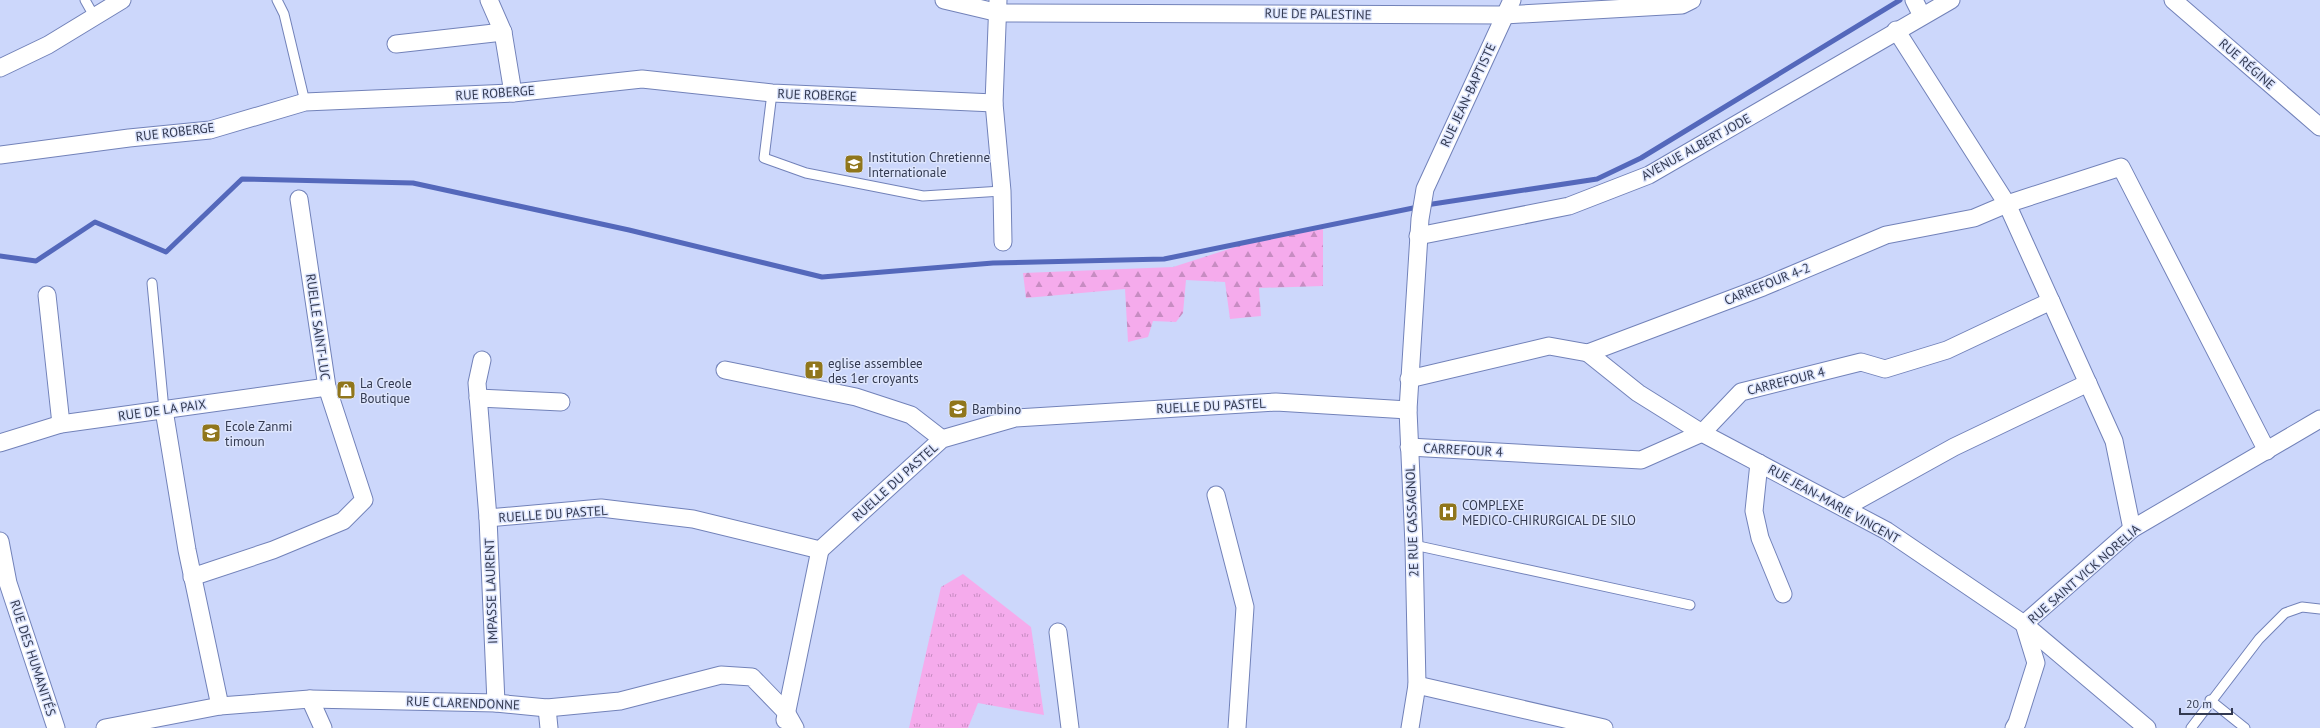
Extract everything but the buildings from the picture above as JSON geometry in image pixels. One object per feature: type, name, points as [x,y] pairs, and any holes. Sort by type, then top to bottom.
[{"type":"street","points":[[0,68],[48,45],[122,0]]},
{"type":"street","points":[[489,0],[503,32],[513,93]]},
{"type":"street","name":"RUE DE PALESTINE","points":[[944,0],[998,6],[1504,15],[1682,5],[1692,0]]},
{"type":"street","name":"RUE JEAN-BAPTISTE","points":[[1420,219],[1425,190],[1512,0]]},
{"type":"street","points":[[1914,0],[1922,16]]},
{"type":"street","name":"AVENUE ALBERT JODE","points":[[1418,236],[1569,206],[1648,175],[1896,30],[1951,0]]},
{"type":"street","name":"RUE RÉGINE","points":[[2174,0],[2320,127]]},
{"type":"street","points":[[998,6],[994,103],[1002,191],[1003,242]]},
{"type":"street","points":[[1896,30],[2007,204],[2114,441],[2132,529]]},
{"type":"street","points":[[396,44],[503,32]]},
{"type":"street","name":"RUE ROBERGE","points":[[0,155],[129,138],[210,130],[305,102],[513,93],[642,79],[772,93],[994,103]]},
{"type":"street","name":"CARREFOUR 4-2","points":[[1588,353],[1762,287],[1886,235],[1974,218],[2007,204],[2121,167],[2267,451]]},
{"type":"street","name":"RUELLE SAINT-LUC","points":[[192,577],[273,550],[343,521],[364,500],[327,387],[299,198]]},
{"type":"street","name":"2E RUE CASSAGNOL","points":[[1410,728],[1417,685],[1414,545],[1408,410],[1420,219]]},
{"type":"street","points":[[46,295],[61,424]]},
{"type":"street","name":"CARREFOUR 4","points":[[1409,447],[1641,460],[1702,433],[1740,392],[1861,362],[1885,370],[1947,350],[2051,301]]},
{"type":"street","points":[[1409,379],[1549,346],[1588,353]]},
{"type":"street","name":"RUE JEAN-MARIE VINCENT","points":[[1588,353],[1638,394],[1702,433],[1888,531],[2024,624],[2146,728]]},
{"type":"street","name":"IMPASSE LAURENT","points":[[482,360],[477,383],[488,518],[496,703]]},
{"type":"street","points":[[725,370],[856,397],[911,415],[942,440]]},
{"type":"street","points":[[1844,508],[1954,447],[2088,383]]},
{"type":"street","name":"RUE DE LA PAIX","points":[[0,443],[61,424],[327,387]]},
{"type":"street","points":[[478,398],[561,402]]},
{"type":"street","name":"RUELLE DU PASTEL","points":[[488,518],[601,508],[693,519],[820,550],[942,440],[1015,418],[1276,402],[1408,410]]},
{"type":"street","points":[[164,410],[192,577],[220,706]]},
{"type":"street","name":"RUE SAINT VICK NORELIA","points":[[2014,728],[2017,723],[2036,663],[2024,624],[2132,529],[2320,420]]},
{"type":"street","points":[[1759,463],[1754,511],[1760,538],[1783,594]]},
{"type":"street","points":[[1216,494],[1245,607],[1237,728]]},
{"type":"street","name":"RUE DES HUMANITÉS","points":[[0,541],[8,583],[56,728]]},
{"type":"street","points":[[785,720],[820,550]]},
{"type":"street","points":[[1058,632],[1070,728]]},
{"type":"street","name":"RUE CLARENDONNE","points":[[105,728],[220,706],[310,699],[496,703],[548,708],[620,701],[720,675],[752,677],[785,720],[795,728]]},
{"type":"street","points":[[1417,685],[1604,728]]},
{"type":"street","points":[[310,699],[323,728]]},
{"type":"street","points":[[548,708],[549,728]]},
{"type":"lane","points":[[85,0],[94,16]]},
{"type":"lane","points":[[277,0],[284,14],[305,102]]},
{"type":"lane","points":[[772,93],[764,158],[806,173],[923,196],[1002,191]]},
{"type":"lane","points":[[152,283],[164,410]]},
{"type":"lane","points":[[1414,545],[1690,605]]},
{"type":"lane","points":[[2191,728],[2210,700],[2259,639],[2285,613],[2302,607],[2320,609]]},
{"type":"lane","points":[[2210,700],[2245,728]]},
{"type":"green space","points":[[1323,229],[1323,286],[1259,288],[1261,316],[1230,319],[1225,282],[1186,280],[1183,313],[1176,322],[1153,321],[1148,337],[1128,342],[1125,289],[1026,298],[1023,273],[1173,267],[1254,241]]},
{"type":"green space","points":[[963,574],[1031,627],[1044,715],[978,703],[968,728],[909,728],[941,587]]},
{"type":"waterway","points":[[1426,205],[1597,179],[1641,158],[1900,0]]},
{"type":"waterway","points":[[0,256],[36,261],[95,222],[166,252],[242,179],[413,183],[629,230],[822,277],[993,263],[1164,259],[1418,207]]},
{"type":"place","name":"Institution Chretienne Internationale","points":[[854,164]]},
{"type":"place","name":"eglise assemblee des 1er croyants","points":[[814,370]]},
{"type":"place","name":"La Creole Boutique","points":[[346,390]]},
{"type":"place","name":"Bambino","points":[[958,409]]},
{"type":"place","name":"Ecole Zanmi timoun","points":[[211,433]]},
{"type":"place","name":"COMPLEXE MEDICO-CHIRURGICAL DE SILO","points":[[1448,512]]}]
